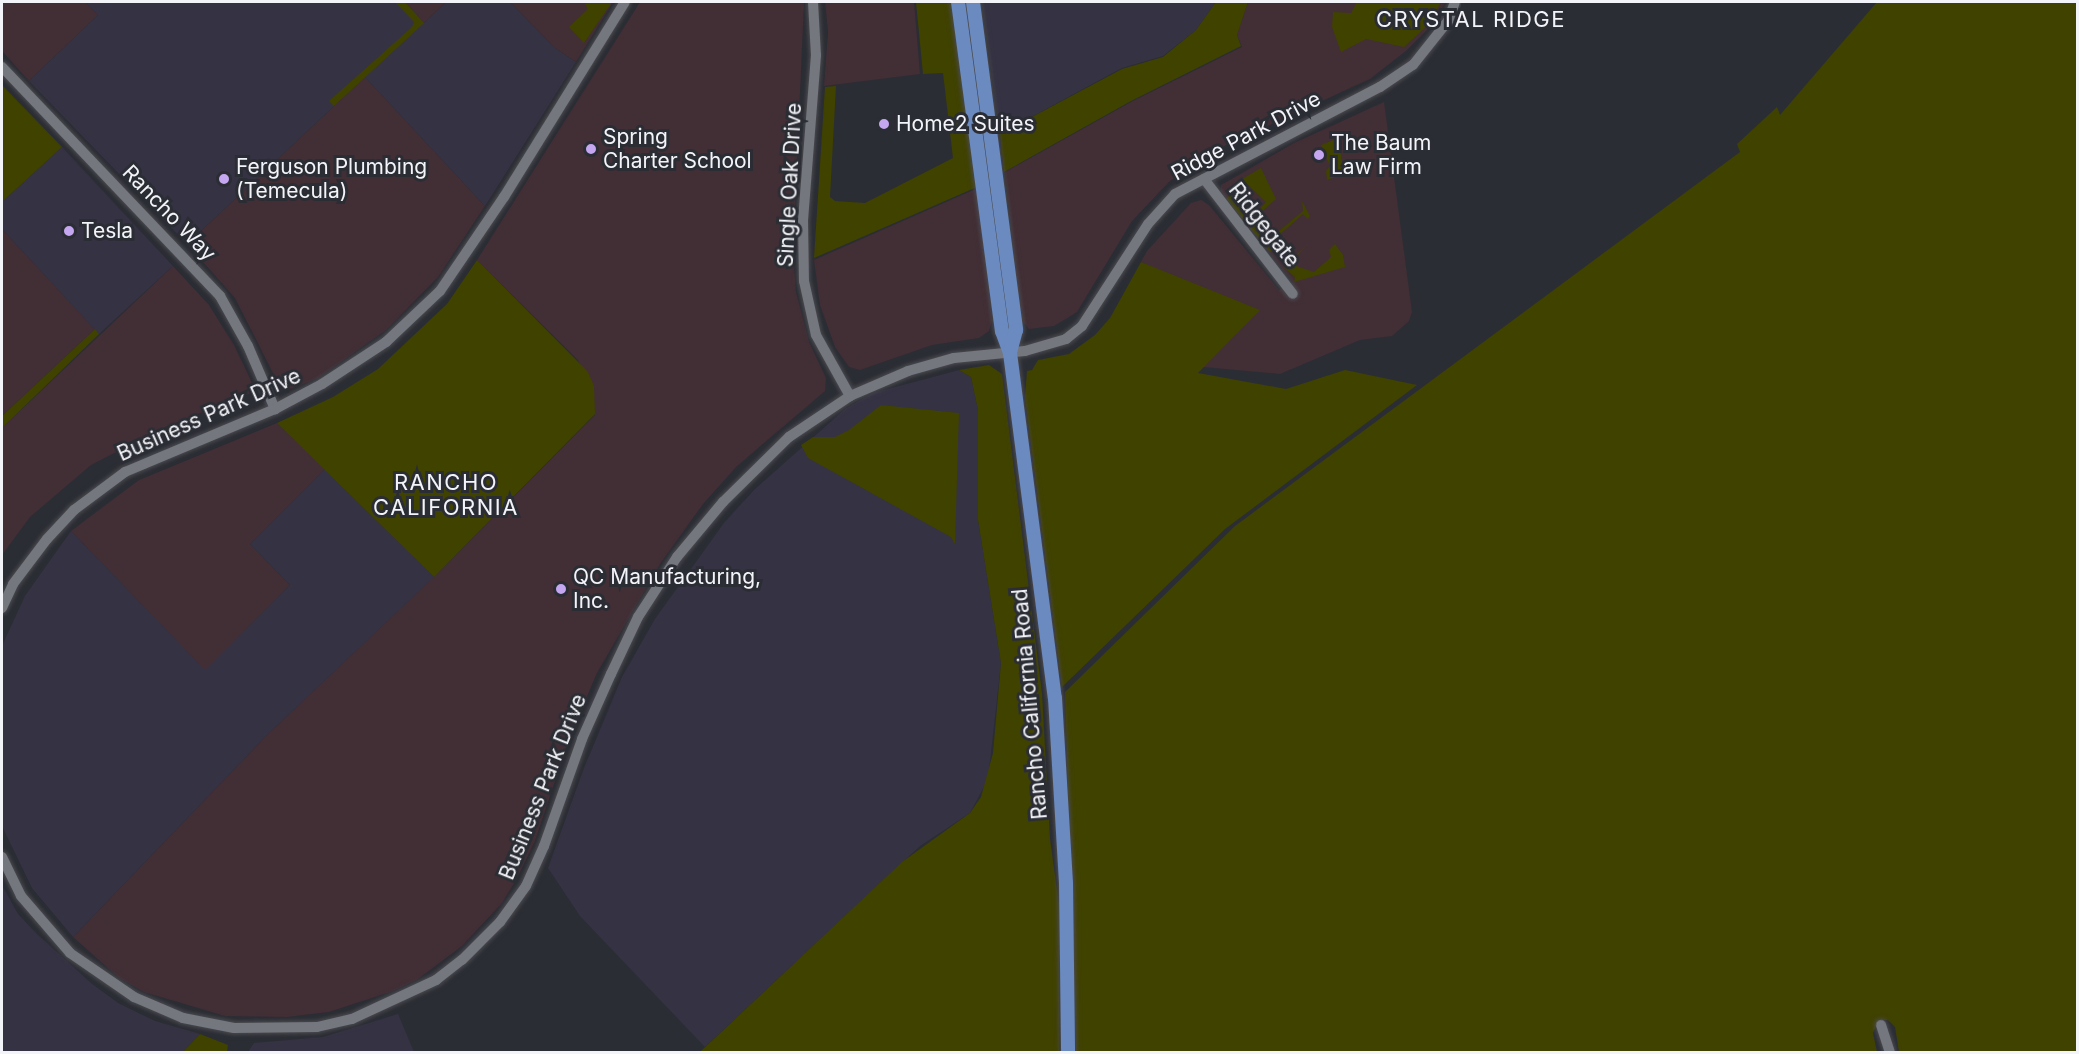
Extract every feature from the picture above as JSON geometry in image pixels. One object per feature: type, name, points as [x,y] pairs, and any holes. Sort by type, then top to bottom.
[{"type":"main road","name":"Rancho California Road","points":[[958,2],[1002,331],[1010,354],[1055,698],[1066,883],[1068,1053]]},
{"type":"main road","name":"Rancho California Road","points":[[974,2],[1016,330],[1010,354]]},
{"type":"street","name":"Business Park Drive","points":[[2,608],[13,584],[47,538],[74,510],[125,472],[276,409],[322,384],[387,342],[440,291],[504,197],[625,2]]},
{"type":"street","name":"Single Oak Drive","points":[[813,2],[816,55],[803,220],[804,281],[816,334],[850,396]]},
{"type":"street","name":"Ridge Park Drive","points":[[1010,354],[1049,346],[1082,326],[1149,224],[1175,194],[1380,87],[1413,65],[1448,21],[1455,2]]},
{"type":"street","name":"Rancho Way","points":[[2,67],[220,296],[248,346],[276,409]]},
{"type":"street","name":"Ridgegate","points":[[1204,179],[1293,294]]},
{"type":"street","name":"Business Park Drive","points":[[2,857],[21,896],[70,952],[100,976],[169,1013],[234,1028],[278,1030],[352,1019],[396,1001],[462,960],[500,922],[526,886],[544,846],[582,739],[638,617],[677,557],[723,502],[789,437],[850,396],[931,363],[1010,354]]},
{"type":"street","points":[[1881,1025],[1890,1053]]},
{"type":"shaded area","points":[[2,2],[85,2],[98,15],[29,81],[2,51]]},
{"type":"shaded area","points":[[85,2],[405,2],[424,23],[446,2],[510,2],[555,48],[576,62],[485,206],[365,77],[187,244],[29,81],[98,15]]},
{"type":"shaded area","points":[[395,2],[405,2],[424,23],[334,106],[329,101],[412,27],[414,22]]},
{"type":"shaded area","points":[[405,2],[446,2],[424,23]]},
{"type":"shaded area","points":[[510,2],[613,2],[576,62],[555,48]]},
{"type":"shaded area","points":[[612,2],[584,43],[569,27],[588,9],[585,4]]},
{"type":"shaded area","points":[[640,2],[804,2],[793,253],[796,292],[809,342],[826,378],[825,391],[736,467],[703,504],[660,564],[597,673],[569,739],[535,841],[516,880],[502,903],[462,946],[418,979],[393,991],[329,1012],[287,1017],[225,1016],[144,992],[118,977],[73,937],[267,735],[445,566],[595,415],[578,360],[477,260]]},
{"type":"shaded area","points":[[825,2],[914,2],[920,74],[824,86],[828,32]]},
{"type":"shaded area","points":[[916,2],[952,2],[977,187],[814,258],[825,87],[836,86],[830,197],[835,201],[865,203],[953,158],[943,73],[923,74]]},
{"type":"shaded area","points":[[982,2],[1216,2],[1196,30],[1163,56],[1122,68],[1000,134]]},
{"type":"shaded area","points":[[1216,2],[1248,2],[1237,35],[1241,46],[1131,101],[1004,172],[1000,134],[1122,69],[1163,57],[1196,30]]},
{"type":"shaded area","points":[[1248,2],[1446,2],[1428,29],[1407,50],[1370,79],[1226,145],[1170,181],[1132,221],[1077,312],[1054,326],[1029,329],[1021,319],[1005,172],[1131,102],[1242,47],[1237,35]]},
{"type":"shaded area","points":[[1357,2],[1441,2],[1428,25],[1404,47],[1366,39],[1341,52],[1332,27],[1333,12],[1351,13]]},
{"type":"shaded area","points":[[1877,2],[2077,2],[2077,1052],[1899,1052],[1895,1027],[1888,1020],[1879,1020],[1873,1033],[1877,1052],[1076,1052],[1065,692],[1235,526],[1740,152],[1737,144],[1777,107],[1780,115]]},
{"type":"shaded area","points":[[365,77],[485,206],[438,277],[386,330],[318,378],[288,390],[279,385],[235,298],[187,244]]},
{"type":"shaded area","points":[[2,85],[62,147],[2,202]]},
{"type":"shaded area","points":[[1384,102],[1412,312],[1409,321],[1392,336],[1360,340],[1280,374],[1203,367],[1158,270],[1141,262],[1147,251],[1191,203],[1201,200],[1209,205],[1279,290],[1293,282],[1221,192],[1221,185],[1294,143]]},
{"type":"shaded area","points":[[1338,138],[1344,173],[1327,180],[1326,171],[1330,166],[1321,145]]},
{"type":"shaded area","points":[[62,147],[173,266],[99,334],[2,229],[2,202]]},
{"type":"shaded area","points":[[1261,168],[1276,199],[1260,213],[1256,225],[1256,213],[1266,202],[1242,179]]},
{"type":"shaded area","points":[[978,188],[992,320],[989,331],[979,338],[932,345],[860,370],[849,367],[835,347],[820,305],[814,260]]},
{"type":"shaded area","points":[[1230,195],[1267,241],[1303,211],[1302,201],[1310,216],[1308,219],[1303,214],[1269,244],[1273,249],[1270,252],[1226,199]]},
{"type":"shaded area","points":[[2,229],[95,329],[2,416]]},
{"type":"shaded area","points":[[1310,242],[1295,258],[1296,266],[1314,272],[1331,257],[1329,250],[1335,244],[1343,255],[1345,267],[1294,282],[1295,277],[1283,267]]},
{"type":"shaded area","points":[[477,260],[588,372],[594,386],[595,414],[434,577],[277,423],[333,397],[378,369],[447,304]]},
{"type":"shaded area","points":[[1141,262],[1260,310],[1198,373],[1286,389],[1345,370],[1417,385],[1225,529],[1062,687],[1025,397],[1027,371],[1032,370],[1038,360],[1069,354],[1095,335],[1110,318]]},
{"type":"shaded area","points":[[173,266],[209,305],[234,345],[256,391],[165,427],[91,465],[30,517],[2,555],[2,428]]},
{"type":"shaded area","points":[[95,329],[99,334],[2,428],[2,416]]},
{"type":"shaded area","points":[[989,365],[1002,374],[1042,693],[1050,839],[1059,905],[1059,1052],[700,1052],[902,862],[970,813],[981,797],[993,753],[1001,663],[978,520],[978,410],[971,377],[959,370]]},
{"type":"shaded area","points":[[959,370],[971,377],[978,410],[978,520],[1001,663],[988,779],[970,813],[920,846],[705,1047],[580,916],[548,868],[584,768],[622,677],[655,619],[724,523],[754,490],[845,409],[873,393]]},
{"type":"shaded area","points":[[881,405],[959,413],[955,544],[951,537],[808,458],[801,445],[813,437],[835,437],[849,430]]},
{"type":"shaded area","points":[[277,423],[325,469],[250,544],[290,585],[205,671],[71,531],[139,480]]},
{"type":"shaded area","points":[[325,469],[434,577],[267,735],[73,937],[32,888],[2,826],[2,646],[25,596],[71,531],[205,670],[290,585],[250,544]]},
{"type":"shaded area","points":[[2,885],[18,914],[91,983],[118,1003],[155,1021],[200,1034],[183,1052],[2,1052]]},
{"type":"shaded area","points":[[398,1014],[414,1052],[248,1052],[254,1043],[323,1037]]},
{"type":"shaded area","points":[[200,1034],[228,1045],[227,1052],[183,1052]]},
{"type":"place","name":"Home2 Suites","points":[[884,124]]},
{"type":"place","name":"Spring Charter School","points":[[591,149]]},
{"type":"place","name":"The Baum Law Firm","points":[[1319,155]]},
{"type":"place","name":"Ferguson Plumbing (Temecula)","points":[[224,179]]},
{"type":"place","name":"Tesla","points":[[69,231]]},
{"type":"place","name":"QC Manufacturing, Inc.","points":[[561,589]]},
{"type":"district","name":"CRYSTAL RIDGE","points":[[1471,20]]},
{"type":"district","name":"RANCHO CALIFORNIA","points":[[446,494]]}]
